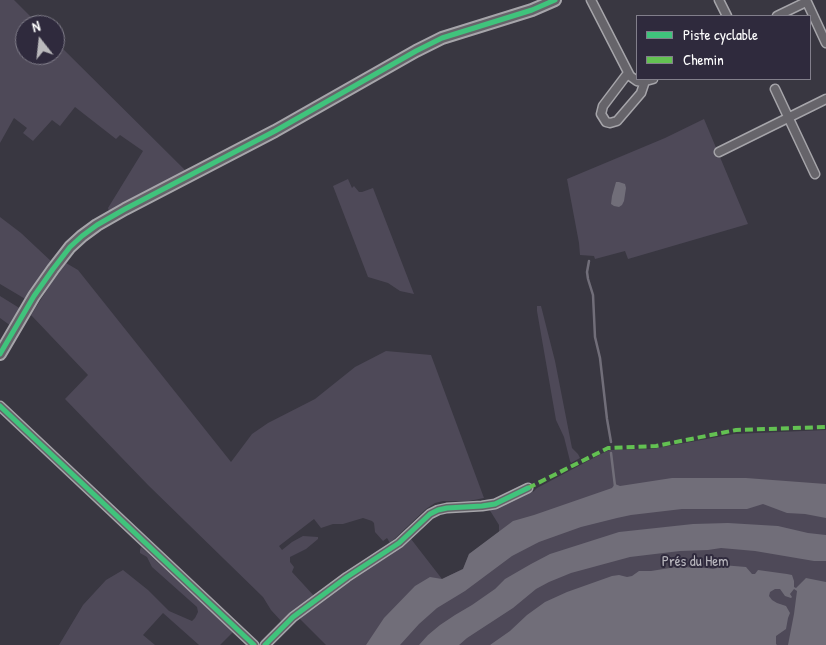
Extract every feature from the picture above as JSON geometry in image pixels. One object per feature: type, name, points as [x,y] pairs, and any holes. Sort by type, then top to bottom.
[{"type":"street","points":[[0,354],[34,296],[70,248],[82,236],[114,214],[283,126],[442,38],[532,10],[555,0]]},
{"type":"street","points":[[591,0],[630,76],[637,81],[649,80]]},
{"type":"street","points":[[719,0],[726,15]]},
{"type":"street","points":[[779,15],[806,1],[826,43]]},
{"type":"street","points":[[628,73],[602,106],[601,114],[606,122],[617,121],[641,93],[649,80]]},
{"type":"street","points":[[774,89],[815,174]]},
{"type":"street","points":[[719,152],[826,99]]},
{"type":"street","points":[[0,406],[254,645]]},
{"type":"street","points":[[265,645],[293,617],[347,577],[399,543],[430,514],[447,508],[495,504],[528,488]]},
{"type":"green space","points":[[0,0],[14,0],[29,15],[15,15],[15,65],[65,65],[65,51],[187,172],[109,211],[108,208],[143,151],[120,135],[116,139],[75,107],[60,126],[52,120],[33,141],[23,133],[27,128],[14,118],[0,143]]},
{"type":"green space","points":[[704,119],[748,224],[628,259],[625,251],[595,259],[594,256],[580,255],[567,179],[665,138]]},
{"type":"green space","points":[[348,179],[352,188],[354,186],[359,192],[373,188],[414,294],[400,291],[388,283],[368,277],[333,186]]},
{"type":"green space","points":[[0,217],[21,233],[53,263],[27,300],[0,284]]},
{"type":"green space","points":[[66,263],[78,270],[231,462],[252,434],[268,423],[315,399],[355,367],[386,351],[431,355],[484,498],[435,503],[390,543],[387,538],[383,541],[375,532],[372,521],[363,518],[321,528],[314,519],[279,546],[282,550],[303,536],[318,537],[306,549],[290,557],[290,562],[294,567],[292,572],[315,597],[282,622],[263,597],[148,485],[65,399],[88,375],[31,315]]},
{"type":"green space","points":[[0,296],[21,309],[11,326],[0,318]]},
{"type":"green space","points":[[537,306],[541,306],[555,361],[572,448],[580,458],[571,463],[564,437],[556,420]]},
{"type":"green space","name":"Prés du Hem","points":[[826,430],[826,645],[326,645],[298,617],[349,579],[389,556],[411,539],[442,579],[463,569],[469,554],[499,532],[499,525],[489,509],[532,489],[533,492],[537,488],[610,450],[652,449],[734,434]]},
{"type":"green space","points":[[141,547],[233,632],[220,645],[199,645],[163,613],[143,635],[155,645],[59,645],[83,605],[106,580],[123,570],[148,590],[169,611],[192,621],[195,618],[198,612],[197,607],[152,567],[147,557],[140,553]]},
{"type":"shaded area","points":[[616,182],[625,184],[626,188],[624,201],[619,207],[611,204]]},
{"type":"shaded area","points":[[672,478],[746,478],[826,484],[826,518],[787,513],[763,504],[747,509],[682,509],[631,515],[581,527],[539,542],[512,556],[465,591],[437,608],[400,645],[366,645],[384,618],[415,586],[430,577],[442,579],[463,569],[469,554],[513,521],[612,488],[615,484],[620,486]]},
{"type":"shaded area","points":[[728,523],[778,526],[826,535],[826,561],[721,548],[630,557],[571,573],[549,582],[536,589],[513,608],[459,645],[419,645],[440,625],[495,589],[505,579],[550,554],[619,532],[693,524]]},
{"type":"shaded area","points":[[722,565],[746,567],[752,574],[755,574],[758,570],[792,575],[794,587],[796,588],[806,578],[826,582],[826,645],[788,645],[797,591],[794,589],[790,594],[791,598],[785,596],[780,589],[775,589],[770,592],[769,596],[777,603],[786,606],[790,613],[786,629],[776,636],[777,645],[490,645],[545,602],[612,576],[627,577],[639,571],[676,567],[713,569]]},
{"type":"waterway","points":[[589,261],[587,272],[593,295],[595,337],[600,358],[611,442]]},
{"type":"waterway","points":[[611,453],[615,486]]},
{"type":"marked path","points":[[528,488],[608,448],[656,446],[736,430],[826,427]]},
{"type":"cycle path","points":[[0,354],[34,296],[53,269],[70,247],[97,225],[275,131],[442,38],[532,10],[555,0]]},
{"type":"cycle path","points":[[0,406],[254,645]]},
{"type":"cycle path","points":[[265,645],[293,617],[347,577],[399,543],[430,514],[447,508],[495,504],[528,488]]}]
